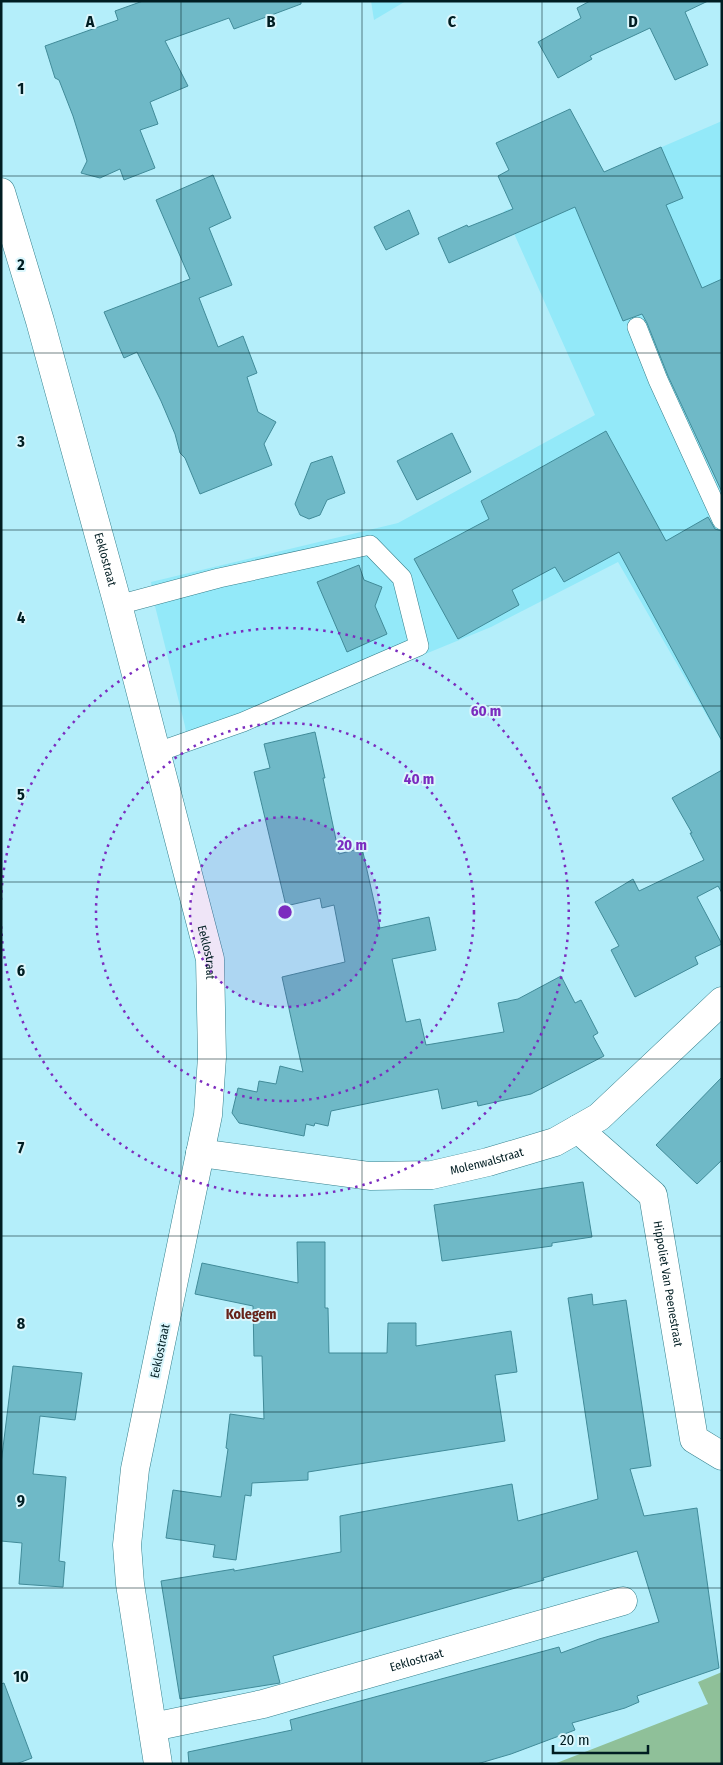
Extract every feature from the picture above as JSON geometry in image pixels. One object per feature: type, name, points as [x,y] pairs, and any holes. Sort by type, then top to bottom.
[{"type":"street","name":"Eeklostraat","points":[[3,200],[40,322],[118,604],[155,753],[210,959],[212,1057],[208,1115],[135,1469],[127,1545],[130,1584],[158,1764]]},
{"type":"street","name":"Molenwalstraat","points":[[200,1153],[370,1176],[432,1175],[488,1162],[555,1142],[599,1117],[722,1001]]},
{"type":"street","name":"Hippoliet Van Peenestraat","points":[[578,1129],[653,1195],[694,1439],[722,1456]]},
{"type":"street","name":"Eeklostraat","points":[[153,1727],[263,1704],[623,1601]]},
{"type":"lane","points":[[636,326],[658,380],[722,520]]},
{"type":"lane","points":[[118,604],[219,578],[370,545],[402,578],[419,646],[243,722],[155,753]]},
{"type":"shaded area","points":[[371,1],[406,1],[374,20]]},
{"type":"shaded area","points":[[722,121],[722,742],[618,562],[491,627],[189,751],[185,726],[155,606],[151,582],[398,523],[595,415],[504,211],[567,188]]},
{"type":"green space","points":[[722,1672],[722,1764],[554,1764],[708,1704],[698,1682]]},
{"type":"building","points":[[143,1],[301,1],[301,4],[234,29],[229,18],[165,41],[188,86],[150,102],[158,124],[140,130],[155,168],[124,180],[120,169],[100,178],[81,173],[87,161],[73,116],[59,80],[55,78],[45,46],[118,20],[115,11]]},
{"type":"building","points":[[590,1],[708,1],[685,12],[708,65],[675,80],[650,28],[590,56],[592,59],[558,78],[538,42],[581,18],[577,8]]},
{"type":"building","points":[[570,109],[604,172],[661,147],[683,198],[666,205],[702,288],[722,279],[722,492],[668,376],[647,323],[642,314],[623,321],[575,207],[449,263],[438,238],[467,225],[468,227],[513,209],[498,176],[509,170],[496,143]]},
{"type":"building","points":[[213,175],[231,218],[209,228],[232,285],[199,298],[218,347],[243,336],[257,373],[247,377],[258,412],[276,422],[264,444],[272,465],[200,494],[185,458],[180,453],[175,434],[161,401],[137,352],[124,358],[104,312],[190,279],[156,200]]},
{"type":"building","points":[[409,210],[419,234],[386,250],[374,227]]},
{"type":"building","points":[[606,431],[666,541],[708,517],[715,529],[722,531],[722,741],[619,552],[564,582],[555,567],[512,590],[519,605],[458,639],[414,559],[489,519],[481,501]]},
{"type":"building","points":[[452,433],[471,472],[417,500],[397,461]]},
{"type":"building","points":[[332,456],[345,493],[327,500],[320,515],[309,519],[300,515],[295,504],[311,463]]},
{"type":"building","points":[[359,565],[364,580],[382,587],[375,606],[387,634],[347,652],[317,582]]},
{"type":"building","points":[[315,732],[339,854],[362,848],[380,928],[429,917],[436,950],[392,959],[406,1022],[420,1019],[426,1045],[504,1032],[498,1003],[518,999],[561,976],[575,1003],[581,1000],[598,1033],[593,1036],[604,1056],[531,1094],[478,1106],[477,1101],[442,1109],[438,1089],[331,1111],[328,1126],[315,1123],[314,1126],[306,1124],[304,1136],[239,1123],[232,1113],[238,1088],[257,1092],[259,1081],[276,1084],[280,1066],[303,1072],[282,977],[345,962],[334,905],[322,908],[320,898],[286,906],[254,772],[270,768],[264,744]]},
{"type":"building","points":[[722,770],[722,893],[718,886],[697,897],[722,944],[695,957],[698,964],[635,997],[611,950],[619,946],[595,902],[633,879],[639,891],[704,860],[690,833],[692,833],[672,798]]},
{"type":"building","points":[[722,1077],[722,1160],[697,1184],[656,1145]]},
{"type":"building","points":[[583,1182],[592,1237],[552,1243],[552,1246],[442,1261],[434,1205]]},
{"type":"building","points":[[297,1242],[325,1242],[325,1308],[328,1308],[329,1353],[387,1353],[388,1323],[416,1323],[416,1346],[511,1331],[517,1372],[495,1375],[505,1441],[308,1472],[308,1480],[252,1483],[251,1496],[245,1495],[236,1560],[213,1557],[215,1545],[166,1538],[173,1490],[221,1497],[228,1449],[226,1448],[230,1414],[264,1419],[262,1356],[254,1356],[253,1306],[195,1294],[202,1263],[298,1283]]},
{"type":"building","points":[[592,1294],[593,1305],[626,1300],[651,1466],[630,1469],[644,1516],[697,1508],[719,1668],[637,1696],[639,1702],[625,1708],[572,1723],[575,1730],[511,1754],[477,1764],[189,1764],[188,1752],[292,1730],[290,1720],[559,1647],[561,1653],[599,1639],[659,1622],[637,1551],[543,1578],[544,1580],[273,1656],[280,1683],[180,1699],[161,1581],[234,1569],[234,1571],[341,1552],[340,1516],[512,1484],[518,1521],[598,1499],[568,1298]]},
{"type":"building","points":[[13,1366],[82,1373],[75,1420],[40,1416],[33,1474],[66,1477],[59,1561],[65,1562],[63,1587],[19,1584],[22,1543],[1,1541],[1,1464]]},
{"type":"building","points":[[4,1683],[32,1758],[16,1764],[1,1764],[1,1684]]},
{"type":"district","name":"Kolegem","points":[[251,1314]]}]
